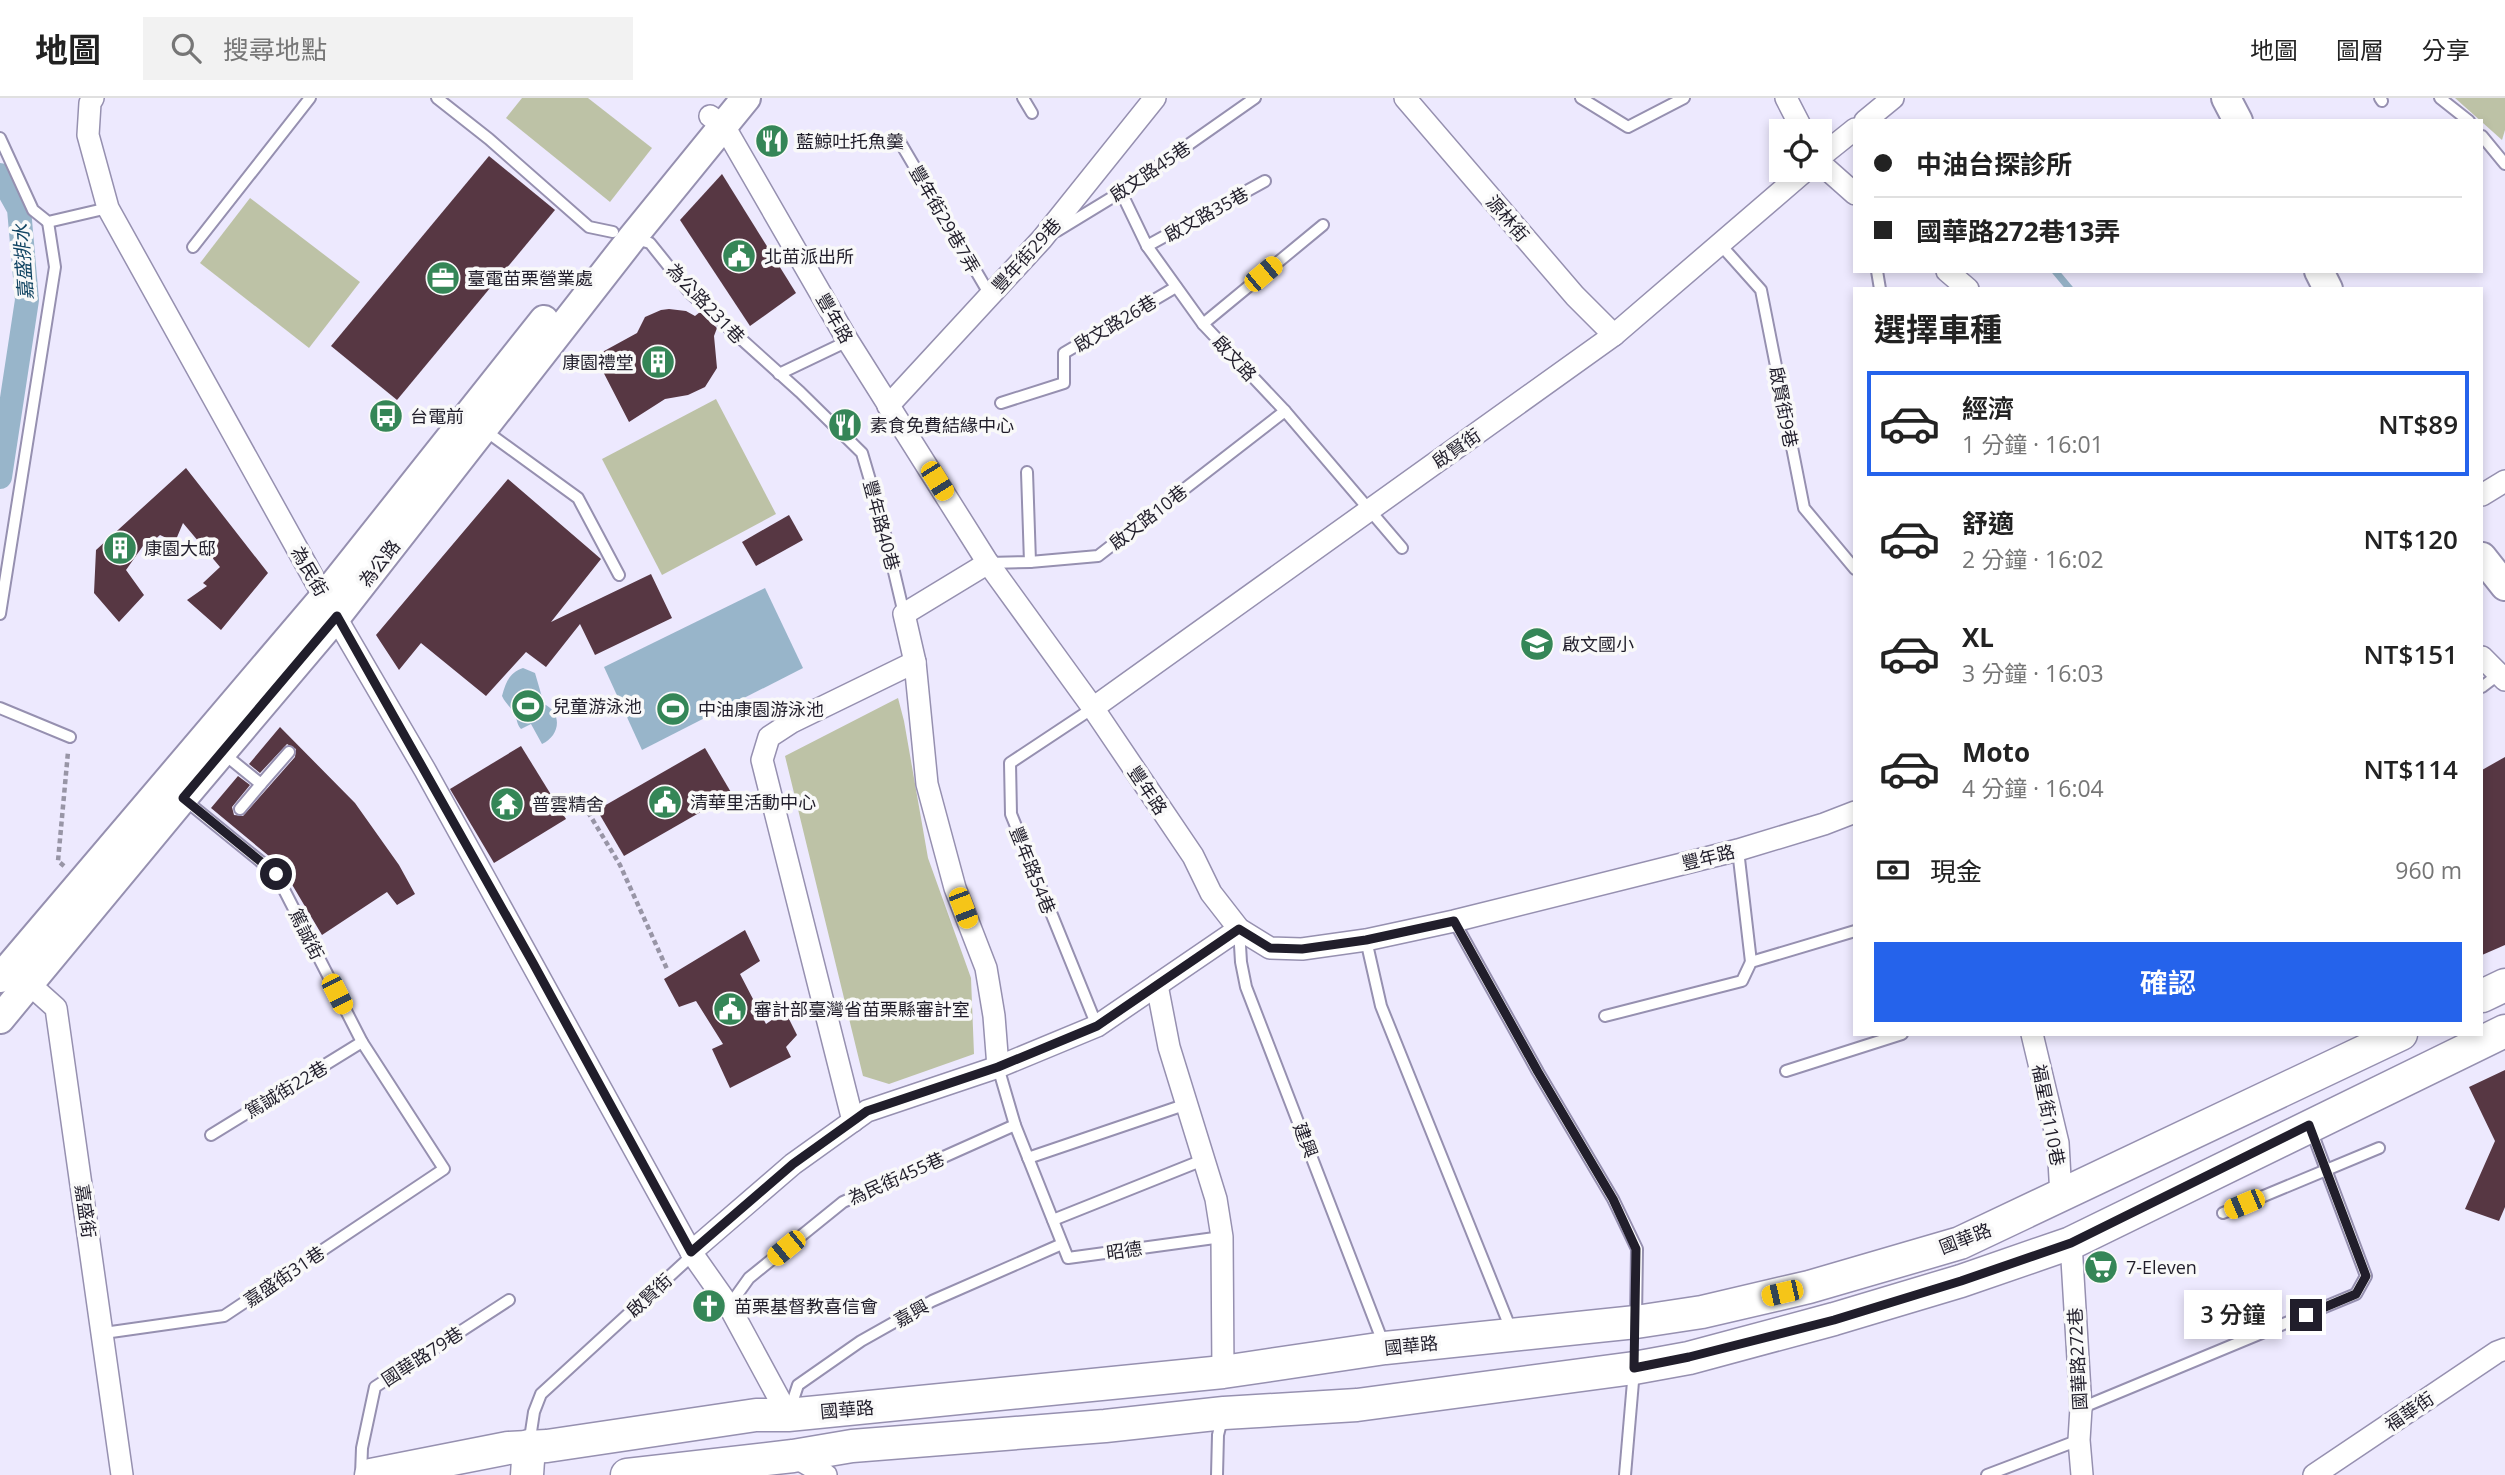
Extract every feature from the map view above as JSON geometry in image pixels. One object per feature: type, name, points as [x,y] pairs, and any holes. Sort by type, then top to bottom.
[{"type":"main road","points":[[2483,996],[2505,985]]},
{"type":"main road","name":"國華路","points":[[627,1475],[795,1466],[852,1446],[1105,1426],[1224,1413],[1357,1405],[1634,1368],[1689,1357],[1834,1320],[1961,1281],[2071,1243],[2505,1031]]},
{"type":"main road","name":"國華路","points":[[371,1475],[508,1448],[528,1461],[555,1445],[756,1415],[788,1415],[1223,1372],[1385,1348],[1636,1322],[1702,1312],[1809,1287],[1959,1244],[2397,1036]]},
{"type":"main road","points":[[2061,1196],[2071,1243]]},
{"type":"main road","points":[[1634,1368],[1636,1322]]},
{"type":"main road","points":[[1223,1372],[1224,1413]]},
{"type":"main road","points":[[788,1415],[795,1466]]},
{"type":"street","name":"為民街","points":[[93,98],[90,103],[88,135],[108,208],[526,951],[691,1252],[729,1306],[788,1415]]},
{"type":"street","name":"為公路","points":[[0,1019],[13,976],[82,881],[174,790],[222,752],[331,607],[622,235],[720,113],[746,98]]},
{"type":"street","name":"豐年街29巷","points":[[888,406],[1042,240],[1155,98]]},
{"type":"street","name":"源林街","points":[[1405,98],[1575,296],[1614,335]]},
{"type":"street","points":[[1786,98],[1797,119]]},
{"type":"street","points":[[1867,119],[1893,98]]},
{"type":"street","points":[[2226,98],[2237,119]]},
{"type":"street","name":"豐年路","points":[[720,113],[848,341],[988,564],[1093,708],[1193,856],[1211,893],[1239,929],[1270,948],[1302,949],[1366,940],[1454,921],[1738,850],[1853,813]]},
{"type":"street","points":[[1832,147],[1853,131]]},
{"type":"street","points":[[1832,174],[1853,192]]},
{"type":"street","name":"啟賢街","points":[[1093,708],[1614,335],[1791,182]]},
{"type":"street","points":[[1949,273],[1966,287]]},
{"type":"street","points":[[2483,494],[2505,481]]},
{"type":"street","points":[[2483,558],[2505,586]]},
{"type":"street","points":[[988,564],[904,614],[915,662],[927,784],[955,888],[986,968],[994,1016],[998,1067]]},
{"type":"street","name":"為公路","points":[[13,976],[331,607]]},
{"type":"street","points":[[2483,658],[2502,677]]},
{"type":"street","points":[[853,1121],[762,760],[769,737],[792,722],[915,662]]},
{"type":"street","name":"啟賢街","points":[[691,1252],[793,1164],[867,1111],[998,1067],[1097,1026],[1239,929]]},
{"type":"street","name":"嘉盛街","points":[[13,976],[56,1008],[122,1475]]},
{"type":"street","points":[[1157,985],[1169,1046],[1216,1199],[1222,1237],[1223,1372]]},
{"type":"street","name":"福星街110巷","points":[[2032,1036],[2059,1143],[2061,1196]]},
{"type":"street","name":"國華路272巷","points":[[2071,1243],[2081,1408],[2079,1440],[2082,1475]]},
{"type":"street","name":"福華街","points":[[2314,1475],[2502,1354]]},
{"type":"street","points":[[795,1466],[826,1475]]},
{"type":"lane","points":[[193,247],[310,98]]},
{"type":"lane","name":"為公路231巷","points":[[436,98],[489,139],[589,226],[650,243],[690,293],[779,374]]},
{"type":"lane","points":[[1023,98],[1032,113]]},
{"type":"lane","name":"啟文路45巷","points":[[1042,240],[1121,192],[1255,98]]},
{"type":"lane","points":[[1581,98],[1628,127],[1684,98]]},
{"type":"lane","points":[[2440,98],[2466,119]]},
{"type":"lane","points":[[2483,137],[2505,164]]},
{"type":"lane","points":[[0,138],[33,210],[48,222],[55,267],[0,614]]},
{"type":"lane","name":"豐年街29巷7弄","points":[[900,142],[990,295]]},
{"type":"lane","name":"啟文路35巷","points":[[1147,246],[1265,181]]},
{"type":"lane","name":"啟文路","points":[[1121,192],[1147,246],[1203,324],[1284,411],[1402,548]]},
{"type":"lane","points":[[48,222],[108,208]]},
{"type":"lane","points":[[1203,324],[1323,225]]},
{"type":"lane","name":"啟賢街9巷","points":[[1719,243],[1761,290],[1804,508],[1853,567]]},
{"type":"lane","name":"啟文路26巷","points":[[1001,403],[1064,383],[1065,353],[1176,287]]},
{"type":"lane","points":[[779,374],[848,341]]},
{"type":"lane","name":"豐年路40巷","points":[[779,374],[862,453],[883,521],[904,614]]},
{"type":"lane","name":"啟文路10巷","points":[[988,564],[1098,556],[1284,411]]},
{"type":"lane","points":[[475,423],[578,498],[619,575]]},
{"type":"lane","points":[[1027,472],[1030,562]]},
{"type":"lane","points":[[2483,686],[2502,677]]},
{"type":"lane","points":[[0,708],[70,737]]},
{"type":"lane","name":"豐年路54巷","points":[[1093,708],[1010,762],[1011,814],[1097,1026]]},
{"type":"lane","points":[[222,752],[261,784]]},
{"type":"lane","points":[[240,808],[289,752]]},
{"type":"lane","name":"篤誠街","points":[[174,790],[276,874],[362,1042],[444,1169]]},
{"type":"lane","points":[[1605,1016],[1742,981],[1751,962],[1738,850]]},
{"type":"lane","points":[[1454,921],[1613,1199],[1636,1249],[1636,1322]]},
{"type":"lane","name":"建興","points":[[1239,929],[1246,987],[1385,1348]]},
{"type":"lane","points":[[1751,962],[1853,932]]},
{"type":"lane","points":[[1366,940],[1381,1006],[1513,1335]]},
{"type":"lane","points":[[1786,1071],[1896,1036]]},
{"type":"lane","name":"篤誠街22巷","points":[[211,1135],[362,1042]]},
{"type":"lane","points":[[998,1067],[1015,1125],[1062,1244]]},
{"type":"lane","points":[[1028,1158],[1187,1104]]},
{"type":"lane","name":"為民街455巷","points":[[729,1306],[749,1278],[843,1202],[1015,1125]]},
{"type":"lane","points":[[2081,1408],[2356,1294],[2366,1276],[2309,1125]]},
{"type":"lane","points":[[2223,1213],[2379,1147]]},
{"type":"lane","points":[[1053,1220],[1203,1160]]},
{"type":"lane","name":"嘉盛街31巷","points":[[104,1333],[224,1316],[444,1169]]},
{"type":"lane","name":"昭德","points":[[1062,1244],[1068,1258],[1222,1237]]},
{"type":"lane","name":"嘉興","points":[[788,1415],[798,1385],[861,1340],[932,1301],[1062,1244]]},
{"type":"lane","name":"啟賢街","points":[[528,1461],[534,1412],[541,1395],[685,1262],[691,1252]]},
{"type":"lane","name":"國華路79巷","points":[[361,1475],[362,1448],[375,1387],[509,1300]]},
{"type":"lane","points":[[1625,1475],[1634,1368]]},
{"type":"lane","points":[[1217,1475],[1218,1435],[1224,1413]]},
{"type":"lane","points":[[1987,1475],[2079,1440]]},
{"type":"path","points":[[70,737],[58,861],[82,881]]},
{"type":"path","points":[[588,812],[620,865],[667,969]]},
{"type":"green space","points":[[522,98],[588,98],[652,148],[610,202],[506,118]]},
{"type":"green space","points":[[2455,98],[2505,98],[2505,130],[2502,140],[2483,123],[2483,119],[2478,119]]},
{"type":"green space","points":[[250,198],[360,282],[309,348],[200,263]]},
{"type":"green space","points":[[716,399],[776,514],[662,575],[602,459]]},
{"type":"green space","points":[[898,698],[928,858],[971,978],[974,1054],[889,1084],[863,1076],[785,756]]},
{"type":"water","name":"中油康園游泳池","points":[[765,588],[803,668],[642,750],[604,667]]},
{"type":"water","name":"兒童游泳池","points":[[523,668],[535,673],[544,704],[554,713],[556,719],[553,736],[542,744],[531,724],[521,729],[502,696],[509,679]]},
{"type":"building","name":"臺電苗栗營業處","points":[[489,156],[555,210],[397,400],[331,346]]},
{"type":"building","name":"北苗派出所","points":[[722,174],[796,293],[750,326],[680,220]]},
{"type":"building","name":"康園禮堂","points":[[669,309],[686,311],[695,316],[700,312],[717,328],[714,336],[717,368],[705,387],[688,395],[665,399],[629,422],[595,356],[637,333],[645,317]]},
{"type":"building","name":"康園大邸","points":[[186,468],[268,573],[221,630],[187,600],[207,586],[203,583],[220,567],[183,523],[175,542],[160,535],[151,543],[145,543],[126,570],[144,595],[119,622],[94,593],[96,550]]},
{"type":"building","points":[[508,479],[601,559],[551,622],[651,574],[672,618],[595,655],[580,624],[546,667],[526,652],[486,696],[421,643],[399,670],[376,635]]},
{"type":"building","points":[[789,515],[803,540],[756,566],[742,542]]},
{"type":"building","points":[[280,727],[355,803],[399,865],[415,894],[397,905],[387,892],[322,935],[281,866],[211,808],[238,776],[250,785],[232,807],[234,815],[243,816],[295,757],[296,749],[287,744],[260,773],[249,764]]},
{"type":"building","name":"普雲精舍","points":[[521,746],[566,819],[494,863],[450,789]]},
{"type":"building","name":"清華里活動中心","points":[[705,748],[732,794],[624,856],[597,810]]},
{"type":"building","points":[[2505,757],[2505,945],[2483,955],[2483,769]]},
{"type":"building","name":"審計部臺灣省苗栗縣審計室","points":[[745,930],[760,961],[740,974],[766,1024],[785,1011],[797,1035],[786,1047],[791,1057],[730,1088],[712,1049],[723,1044],[696,1001],[679,1007],[664,979]]},
{"type":"building","points":[[2505,1070],[2505,1207],[2499,1221],[2465,1209],[2495,1141],[2469,1087]]},
{"type":"waterway","name":"嘉盛排水","points":[[0,175],[19,209],[27,300],[0,477]]},
{"type":"waterway","points":[[2057,273],[2068,287]]},
{"type":"place","name":"藍鯨吐托魚羹","points":[[772,141]]},
{"type":"place","name":"北苗派出所","points":[[739,256]]},
{"type":"place","name":"臺電苗栗營業處","points":[[443,278]]},
{"type":"place","name":"康園禮堂","points":[[658,362]]},
{"type":"place","name":"台電前","points":[[386,416]]},
{"type":"place","name":"素食免費結緣中心","points":[[845,425]]},
{"type":"place","name":"康園大邸","points":[[120,548]]},
{"type":"place","name":"啟文國小","points":[[1537,644]]},
{"type":"place","name":"兒童游泳池","points":[[528,706]]},
{"type":"place","name":"中油康園游泳池","points":[[673,709]]},
{"type":"place","name":"清華里活動中心","points":[[665,802]]},
{"type":"place","name":"普雲精舍","points":[[507,804]]},
{"type":"place","name":"審計部臺灣省苗栗縣審計室","points":[[730,1009]]},
{"type":"place","name":"7-Eleven","points":[[2101,1267]]},
{"type":"place","name":"苗栗基督教喜信會","points":[[709,1306]]},
{"type":"route","points":[[276,874],[183,798],[337,616],[533,963],[691,1252],[793,1164],[867,1111],[998,1067],[1097,1026],[1239,929],[1270,948],[1302,949],[1366,940],[1454,921],[1576,1139],[1613,1199],[1636,1249],[1634,1368],[1689,1357],[1834,1320],[1961,1281],[2071,1243],[2309,1125],[2366,1276],[2356,1294],[2306,1315]]}]
